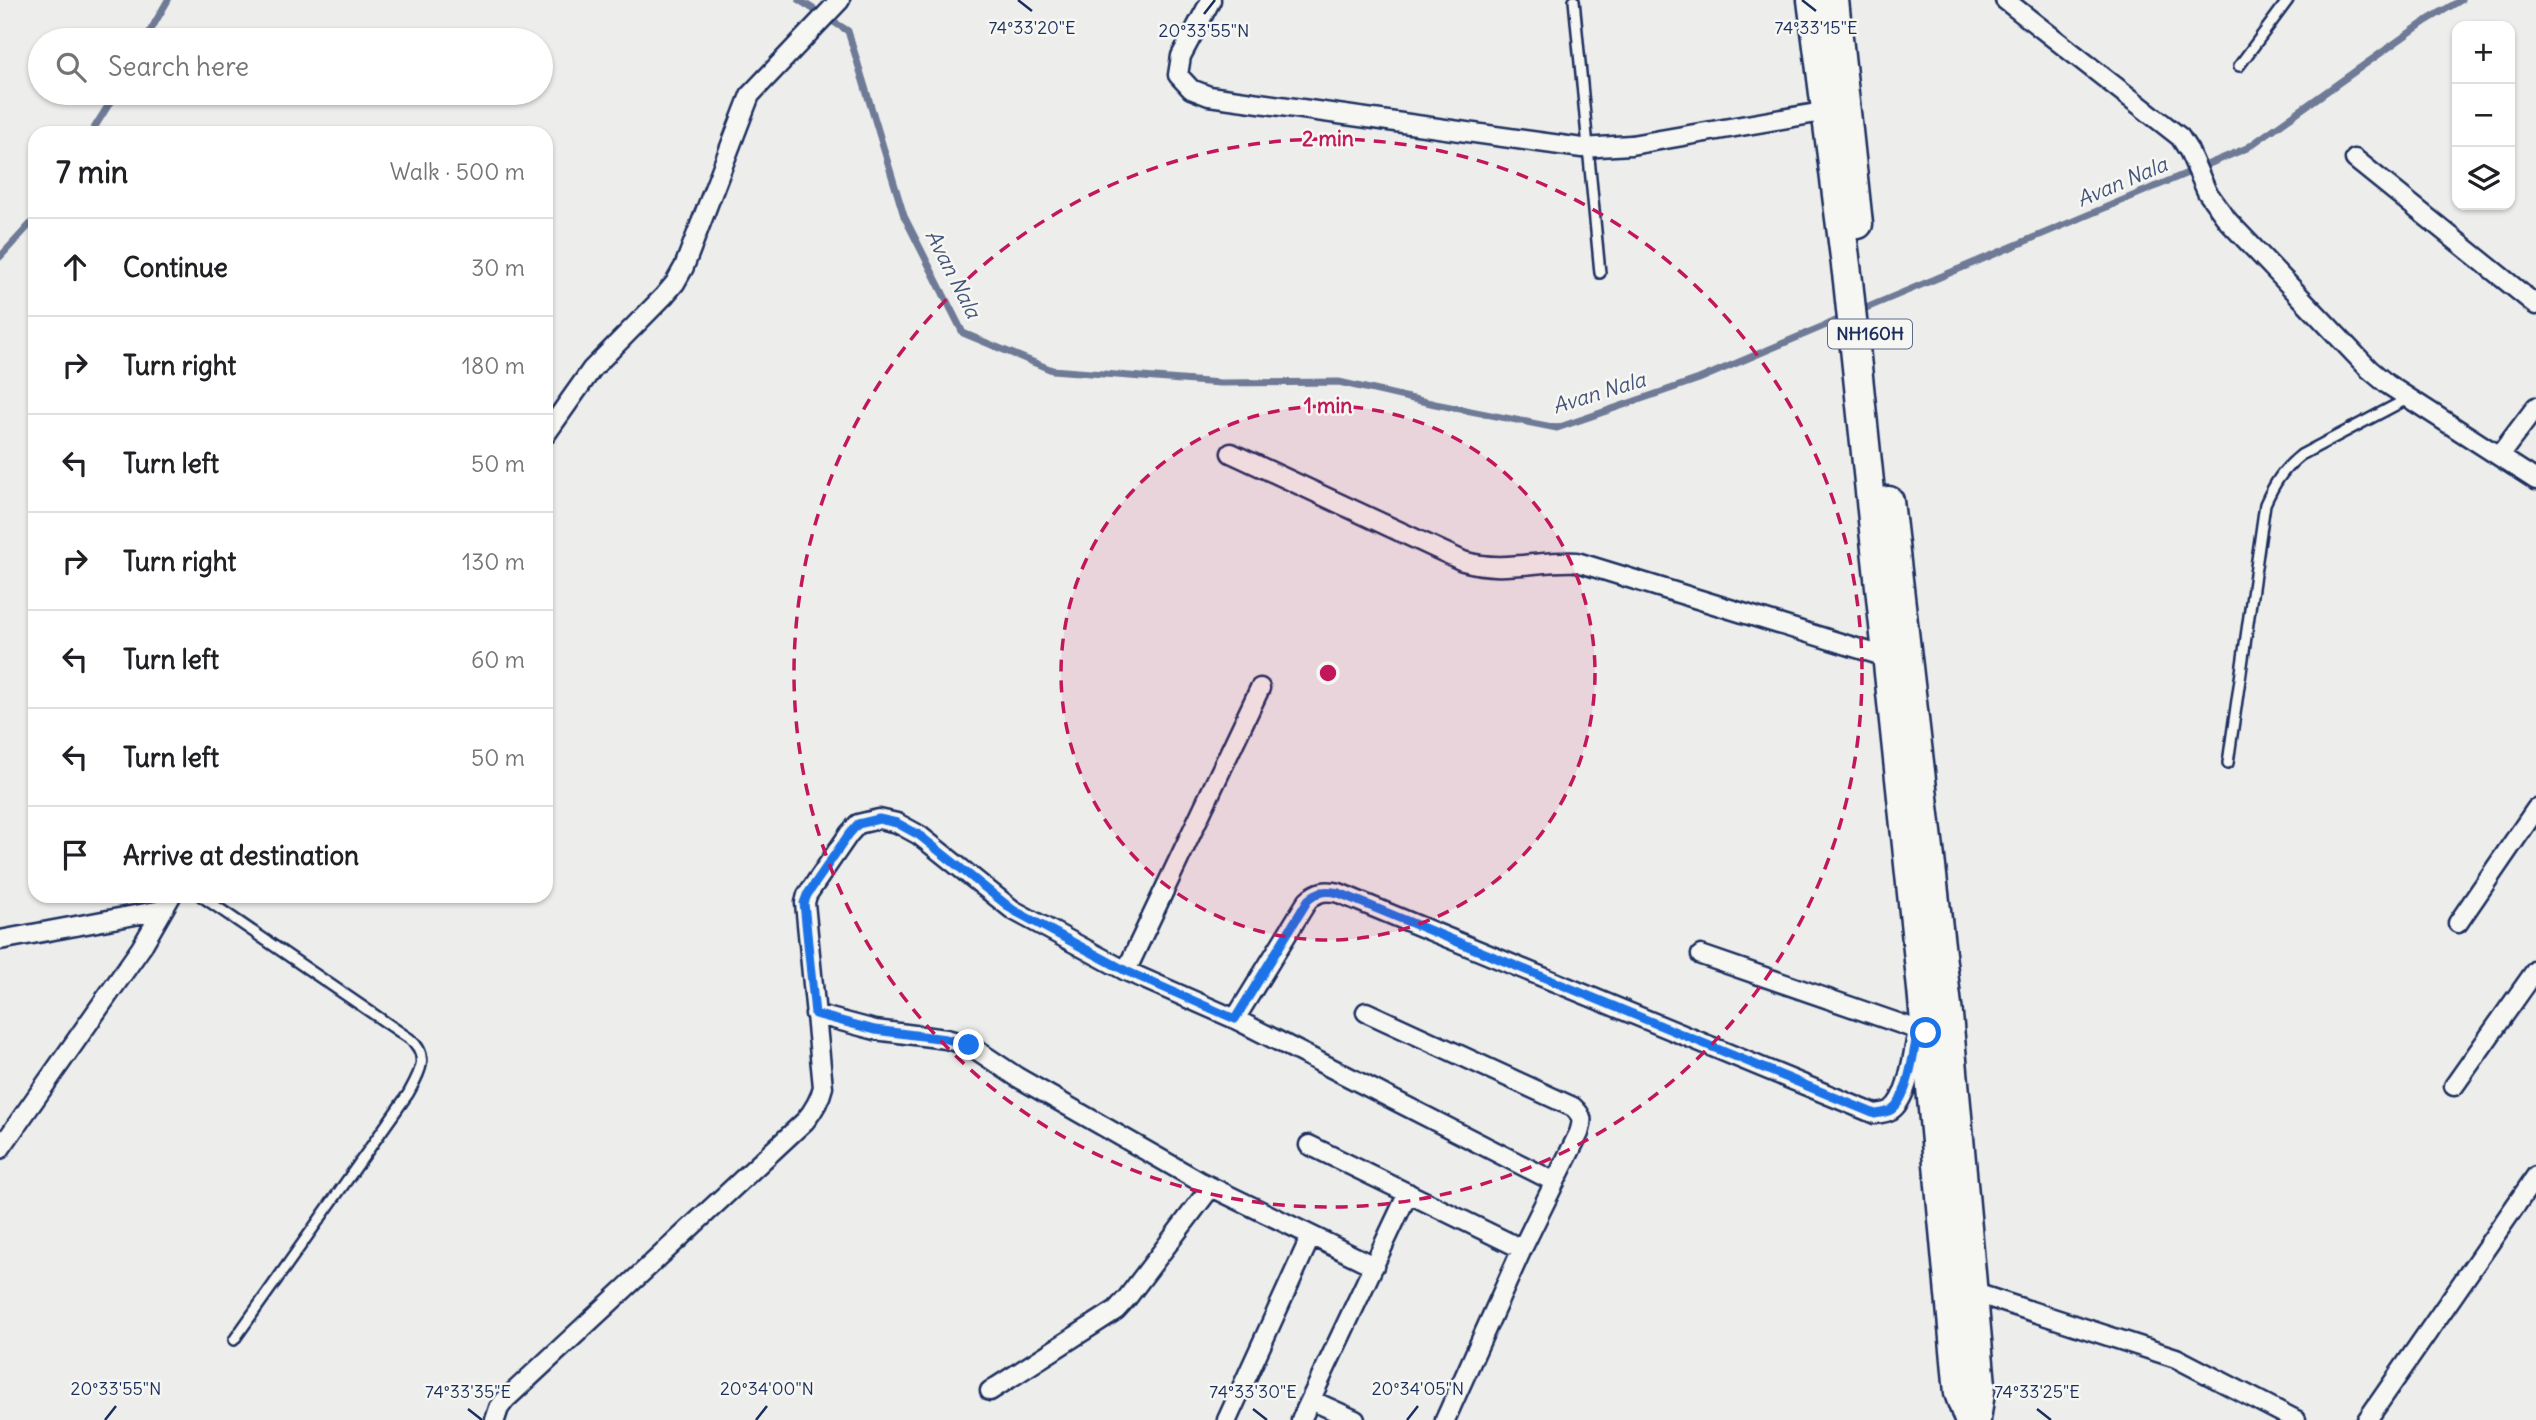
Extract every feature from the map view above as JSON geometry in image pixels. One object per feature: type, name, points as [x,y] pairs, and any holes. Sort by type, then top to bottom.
[{"type":"main road","points":[[1812,0],[1836,110]]},
{"type":"main road","points":[[1834,0],[1836,110]]},
{"type":"main road","name":"NH160H","points":[[1836,110],[1867,391]]},
{"type":"main road","points":[[1867,391],[1886,657],[1961,1288],[1981,1385],[1976,1420]]},
{"type":"main road","points":[[1867,391],[1931,1034]]},
{"type":"main road","points":[[1961,1288],[1959,1393],[1969,1420]]},
{"type":"street","points":[[1211,0],[1181,56],[1178,75],[1191,89],[1209,96],[1497,138],[1589,148],[1631,145],[1836,110]]},
{"type":"street","points":[[2006,0],[2180,137],[2207,192],[2228,221],[2369,369],[2536,480]]},
{"type":"street","points":[[553,424],[605,353],[675,283],[684,267],[750,95],[838,2]]},
{"type":"street","points":[[2355,159],[2536,305]]},
{"type":"street","points":[[2499,456],[2536,407]]},
{"type":"street","points":[[1231,453],[1464,561],[1497,568],[1556,561],[1577,562],[1886,657]]},
{"type":"street","points":[[1126,971],[1260,688]]},
{"type":"street","points":[[2458,923],[2536,809]]},
{"type":"street","points":[[495,1420],[505,1400],[805,1121],[821,1097],[823,1087],[804,903],[849,834],[858,824],[879,819],[897,823],[919,835],[1013,910],[1126,971],[1235,1019],[1555,1182]]},
{"type":"street","points":[[1235,1019],[1308,900],[1315,893],[1327,891],[1339,893],[1875,1114],[1889,1112],[1897,1104],[1931,1034],[1701,955]]},
{"type":"street","points":[[0,940],[167,903]]},
{"type":"street","points":[[0,1149],[141,948],[167,903]]},
{"type":"street","points":[[2454,1086],[2536,970]]},
{"type":"street","points":[[1366,1012],[1573,1107],[1583,1120],[1445,1420]]},
{"type":"street","points":[[815,1014],[875,1030],[946,1039],[969,1045],[1017,1077],[1211,1187],[1374,1266]]},
{"type":"street","points":[[1308,1145],[1522,1249]]},
{"type":"street","points":[[2367,1420],[2536,1176]]},
{"type":"street","points":[[990,1391],[1116,1310],[1211,1187]]},
{"type":"street","points":[[1301,1420],[1408,1194]]},
{"type":"street","points":[[1227,1420],[1311,1236]]},
{"type":"street","points":[[1961,1288],[2176,1358],[2296,1420]]},
{"type":"street","points":[[1311,1400],[1355,1420]]},
{"type":"lane","points":[[1574,0],[1600,273]]},
{"type":"lane","points":[[2239,66],[2288,0]]},
{"type":"lane","points":[[2228,763],[2265,504],[2274,483],[2287,466],[2301,455],[2409,398]]},
{"type":"lane","points":[[211,903],[410,1039],[419,1046],[422,1058],[417,1077],[408,1094],[234,1340]]},
{"type":"waterway","name":"Avan Nala","points":[[152,28],[168,0]]},
{"type":"waterway","name":"Avan Nala","points":[[799,0],[848,31],[904,216],[963,333],[1052,370],[1220,383],[1339,382],[1557,428],[1699,379],[1845,317]]},
{"type":"waterway","name":"Avan Nala","points":[[1859,311],[2247,148],[2426,21],[2461,0]]},
{"type":"waterway","name":"Avan Nala","points":[[95,126],[108,105]]},
{"type":"waterway","name":"Avan Nala","points":[[0,257],[28,227]]},
{"type":"route","points":[[969,1045],[946,1039],[875,1030],[815,1014],[804,903],[858,824],[879,819],[897,823],[919,835],[1013,910],[1126,971],[1235,1019],[1308,900],[1315,893],[1327,891],[1339,893],[1862,1111],[1875,1114],[1889,1112],[1897,1104],[1904,1092],[1918,1031],[1926,1033]]}]
